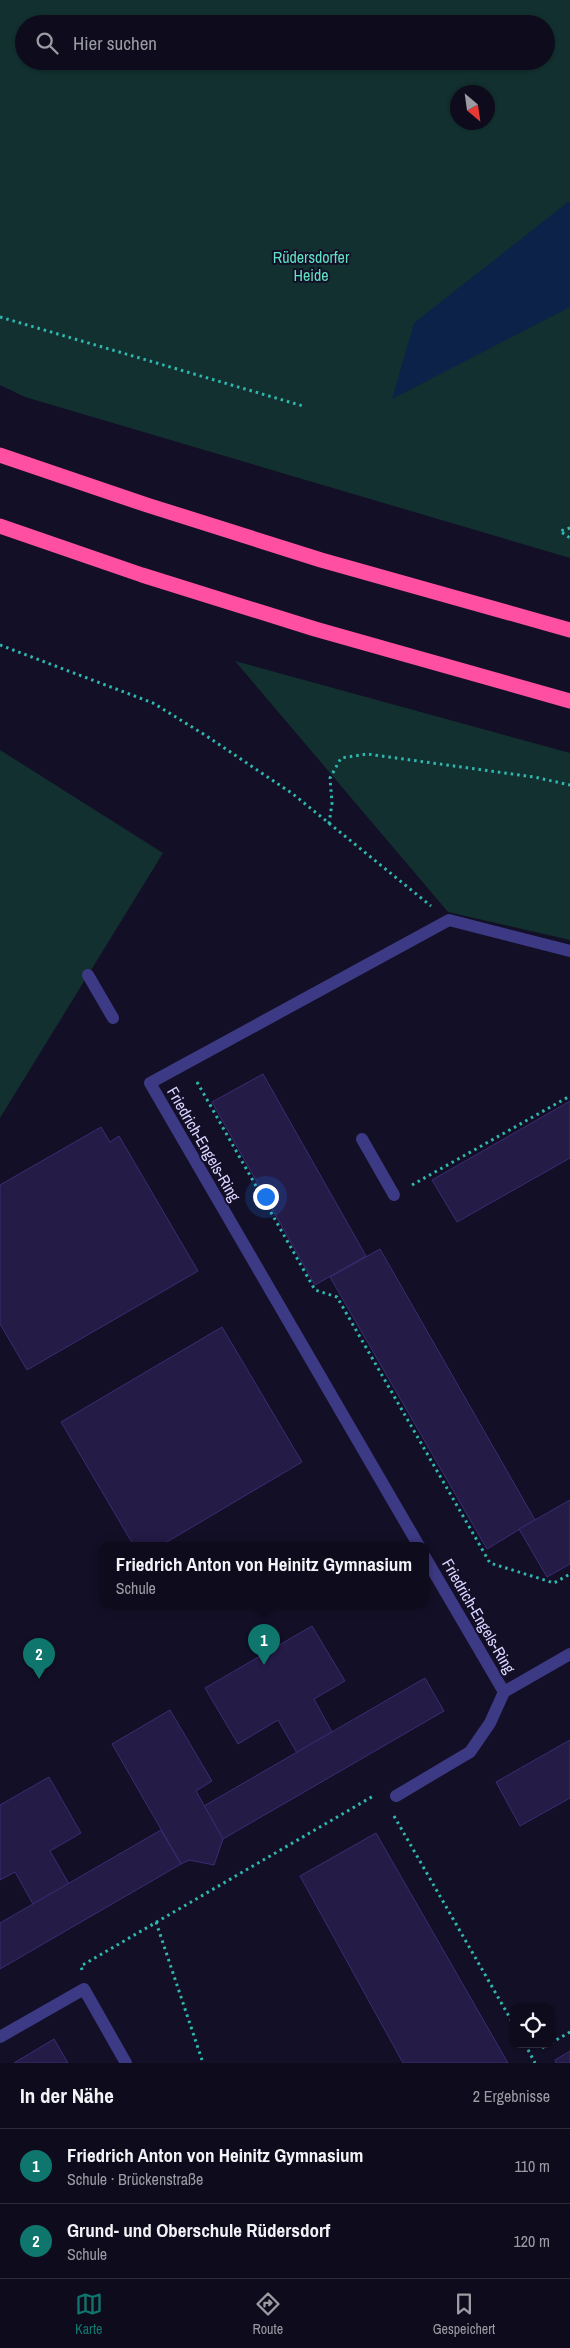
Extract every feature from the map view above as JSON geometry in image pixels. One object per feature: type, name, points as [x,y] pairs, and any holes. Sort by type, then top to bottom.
[{"type":"highway","points":[[0,455],[321,560],[570,630]]},
{"type":"highway","points":[[0,526],[142,575],[306,626],[570,701]]},
{"type":"street","points":[[449,920],[570,951]]},
{"type":"street","name":"Friedrich-Engels-Ring","points":[[417,1542],[150,1083],[449,920]]},
{"type":"street","points":[[88,975],[113,1018]]},
{"type":"street","points":[[362,1139],[394,1195]]},
{"type":"street","name":"Friedrich-Engels-Ring","points":[[429,1564],[504,1692]]},
{"type":"street","points":[[396,1796],[470,1752],[490,1723],[504,1692],[570,1654]]},
{"type":"street","points":[[0,2037],[84,1989],[126,2063]]},
{"type":"path","points":[[0,317],[303,406]]},
{"type":"path","points":[[570,528],[560,532],[570,538]]},
{"type":"path","points":[[0,645],[153,703],[205,734],[285,789],[449,920]]},
{"type":"path","points":[[329,824],[332,804],[330,778],[341,758],[367,754],[534,777],[570,785]]},
{"type":"path","points":[[186,1063],[315,1290],[337,1296],[490,1563],[554,1583],[570,1574]]},
{"type":"path","points":[[394,1195],[570,1096]]},
{"type":"path","points":[[84,1989],[81,1966],[380,1792],[396,1796]]},
{"type":"path","points":[[390,1809],[510,2018]]},
{"type":"path","points":[[156,1922],[204,2063]]},
{"type":"path","points":[[555,2041],[570,2032]]},
{"type":"path","points":[[527,2048],[535,2063]]},
{"type":"green space","name":"Rüdersdorfer Heide","points":[[0,0],[570,0],[570,558],[25,397],[0,385]]},
{"type":"green space","points":[[235,661],[570,753],[570,940],[448,912]]},
{"type":"green space","points":[[0,750],[163,853],[0,1118]]},
{"type":"water","points":[[570,202],[570,307],[392,399],[414,323]]},
{"type":"building","points":[[263,1074],[366,1256],[315,1285],[212,1102]]},
{"type":"building","points":[[570,1101],[570,1158],[457,1222],[432,1180]]},
{"type":"building","points":[[101,1127],[110,1142],[119,1136],[198,1271],[27,1370],[0,1324],[0,1185]]},
{"type":"building","points":[[380,1249],[535,1520],[487,1549],[330,1277]]},
{"type":"building","points":[[222,1327],[302,1462],[167,1542],[132,1542],[61,1422]]},
{"type":"building","points":[[570,1500],[570,1564],[547,1577],[519,1529]]},
{"type":"building","points":[[312,1626],[345,1681],[314,1699],[332,1732],[297,1753],[278,1720],[238,1744],[205,1688]]},
{"type":"building","points":[[425,1678],[444,1711],[223,1839],[204,1806]]},
{"type":"building","points":[[170,1710],[212,1781],[196,1791],[223,1839],[214,1865],[189,1860],[181,1864],[112,1744]]},
{"type":"building","points":[[570,1740],[570,1798],[520,1826],[496,1782]]},
{"type":"building","points":[[49,1777],[81,1833],[50,1851],[69,1884],[33,1904],[15,1872],[0,1880],[0,1805]]},
{"type":"building","points":[[161,1830],[181,1864],[0,1969],[0,1923]]},
{"type":"building","points":[[376,1833],[508,2063],[403,2063],[300,1876]]},
{"type":"building","points":[[54,2039],[68,2063],[14,2063]]},
{"type":"building","points":[[570,2051],[570,2063],[556,2063],[555,2060]]},
{"type":"place","name":"Friedrich Anton von Heinitz Gymnasium","points":[[264,1665]]},
{"type":"place","name":"Grund- und Oberschule Rüdersdorf","points":[[39,1679]]}]
